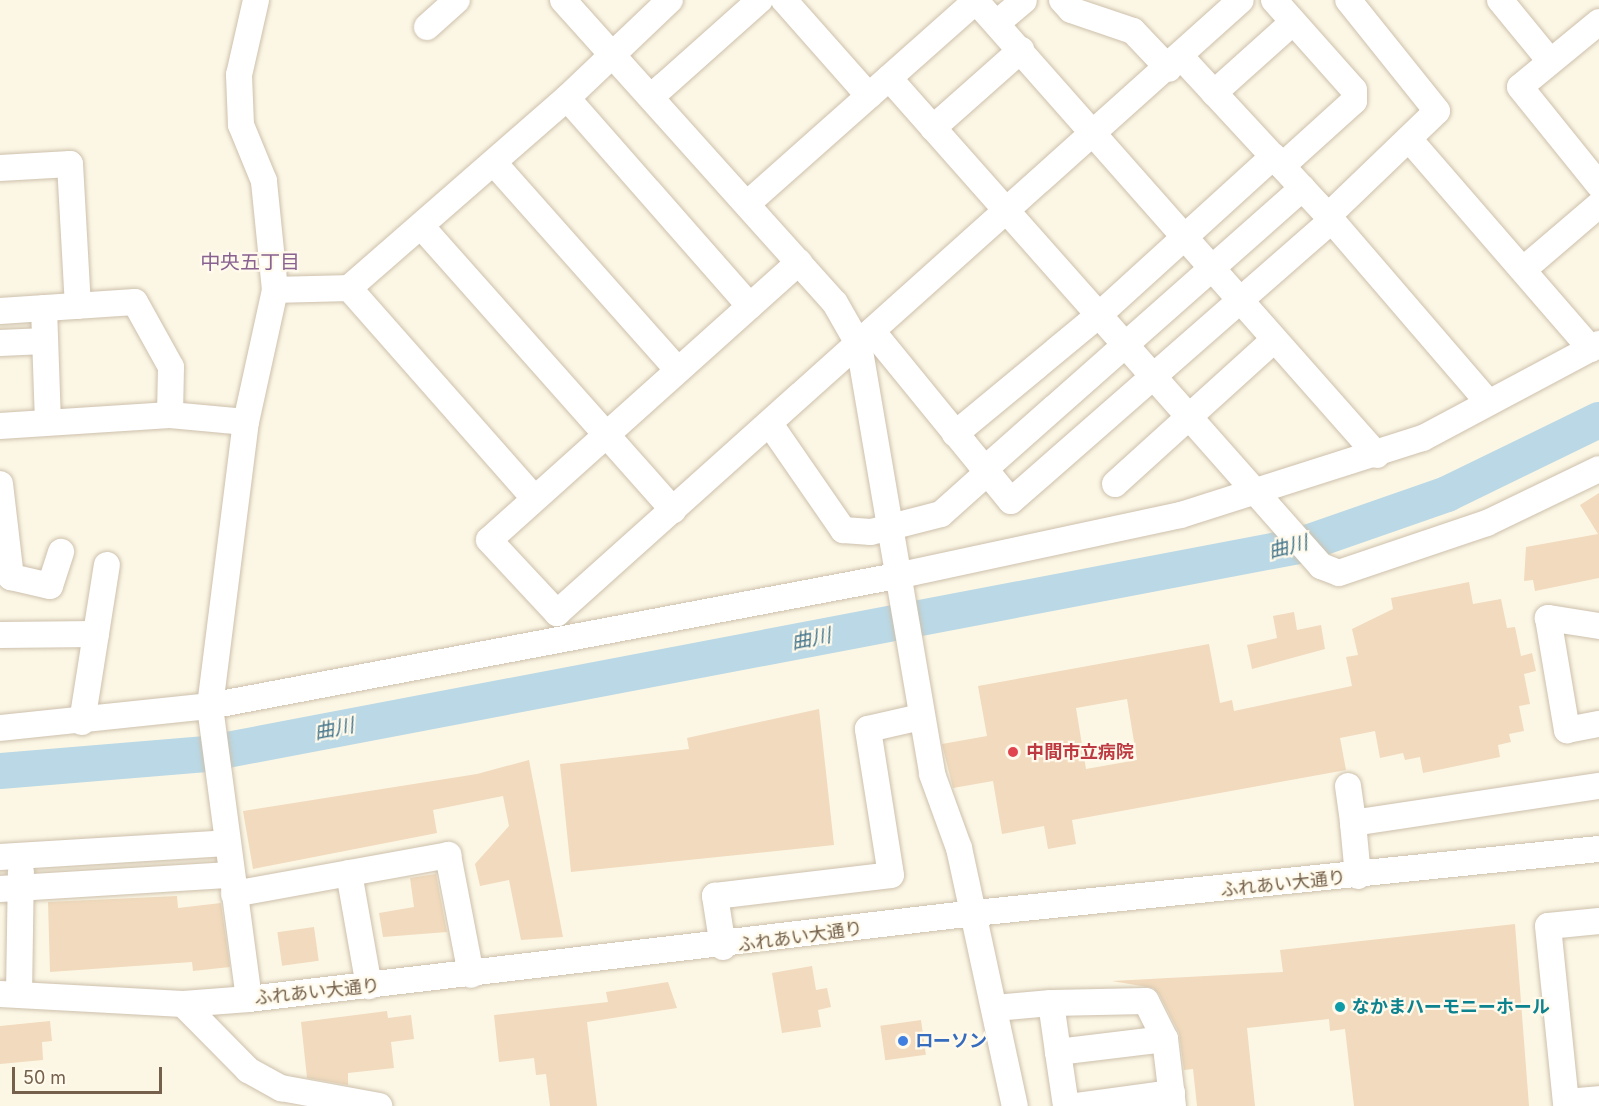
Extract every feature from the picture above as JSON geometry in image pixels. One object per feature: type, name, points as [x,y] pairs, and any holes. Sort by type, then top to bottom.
[{"type":"street","points":[[249,999],[210,716],[246,422],[274,290],[264,181],[241,125],[239,75],[256,0]]},
{"type":"street","points":[[427,27],[457,0]]},
{"type":"street","points":[[274,290],[349,288],[567,98],[610,52],[670,0]]},
{"type":"street","points":[[651,97],[760,0]]},
{"type":"street","points":[[784,0],[869,96]]},
{"type":"street","points":[[997,23],[1024,0]]},
{"type":"street","points":[[1062,0],[1071,10],[1133,31],[1214,93],[1330,218],[1488,402]]},
{"type":"street","points":[[799,262],[533,497],[489,540],[557,613],[1097,134],[1241,0]]},
{"type":"street","points":[[955,434],[1099,315],[1185,234],[1354,101],[1354,90],[1274,0]]},
{"type":"street","points":[[567,1],[866,339],[955,434],[991,466],[1011,501],[1240,302],[1330,218],[1437,111],[1348,0]]},
{"type":"street","points":[[1500,0],[1550,61]]},
{"type":"street","points":[[747,204],[975,1],[1097,134],[1185,234],[1212,270],[1377,455]]},
{"type":"street","points":[[1214,93],[1293,22]]},
{"type":"street","points":[[1599,22],[1520,87],[1599,185]]},
{"type":"street","points":[[933,128],[1021,50]]},
{"type":"street","points":[[889,78],[1010,211],[1187,417],[1321,566],[1339,573],[1488,523],[1599,469]]},
{"type":"street","points":[[567,98],[750,306]]},
{"type":"street","points":[[0,728],[210,716],[903,583],[1259,498],[1377,455],[1595,347],[1409,139]]},
{"type":"street","points":[[494,163],[678,370]]},
{"type":"street","points":[[0,168],[70,164],[78,306]]},
{"type":"street","points":[[770,424],[843,530],[871,532],[941,514],[1125,345],[1303,188]]},
{"type":"street","points":[[1524,270],[1599,205]]},
{"type":"street","points":[[421,226],[673,510]]},
{"type":"street","points":[[349,288],[533,497]]},
{"type":"street","points":[[0,311],[135,302],[171,368],[170,415]]},
{"type":"street","points":[[44,308],[48,422]]},
{"type":"street","points":[[866,339],[914,656],[921,717],[932,774],[959,848],[975,913],[1015,1106]]},
{"type":"street","points":[[1115,483],[1274,340]]},
{"type":"street","points":[[0,343],[45,342]]},
{"type":"street","points":[[0,426],[170,415],[246,422]]},
{"type":"street","points":[[0,484],[5,562],[11,577],[50,586],[61,552]]},
{"type":"street","points":[[82,722],[107,565]]},
{"type":"street","points":[[1599,626],[1548,618],[1567,730],[1599,724]]},
{"type":"street","points":[[0,635],[96,634]]},
{"type":"street","points":[[723,947],[715,896],[891,875],[868,729],[921,717]]},
{"type":"street","points":[[1348,786],[1358,876]]},
{"type":"street","points":[[1353,823],[1599,786]]},
{"type":"street","points":[[10,994],[10,856],[227,843]]},
{"type":"street","name":"ふれあい大通り","points":[[10,994],[183,1004],[249,999],[723,947],[975,913],[1358,876],[1599,849]]},
{"type":"street","points":[[10,889],[233,885],[349,873],[448,855],[471,975]]},
{"type":"street","points":[[349,873],[369,986]]},
{"type":"street","points":[[1599,921],[1548,926],[1566,1102],[1599,1099]]},
{"type":"street","points":[[995,1008],[1051,1003],[1146,1001],[1165,1039],[1173,1099],[1077,1106]]},
{"type":"street","points":[[1051,1003],[1066,1106]]},
{"type":"street","points":[[183,1004],[249,1070],[281,1088],[379,1106]]},
{"type":"street","points":[[1058,1052],[1165,1039]]},
{"type":"building","points":[[1599,493],[1599,578],[1535,591],[1533,580],[1524,581],[1526,547],[1598,534],[1580,505]]},
{"type":"building","points":[[1469,582],[1473,604],[1501,599],[1507,628],[1515,627],[1521,656],[1532,653],[1536,671],[1524,674],[1530,704],[1519,706],[1524,731],[1509,734],[1511,742],[1498,745],[1500,757],[1423,773],[1420,757],[1405,760],[1403,753],[1380,758],[1375,731],[1340,738],[1346,770],[1072,820],[1076,844],[1048,849],[1044,826],[1002,834],[993,781],[953,788],[942,744],[987,736],[978,686],[1209,644],[1220,703],[1232,700],[1234,711],[1352,686],[1346,657],[1358,655],[1352,629],[1393,609],[1391,598]],"holes":[[[1127,699],[1137,760],[1086,769],[1076,708]]]},
{"type":"building","points":[[1294,612],[1297,630],[1321,625],[1325,649],[1252,669],[1247,645],[1277,638],[1273,616]]},
{"type":"building","points":[[819,709],[834,845],[571,872],[560,764],[689,749],[687,738]]},
{"type":"building","points":[[529,760],[563,937],[521,940],[509,880],[480,886],[475,864],[509,826],[503,796],[433,810],[437,833],[253,869],[243,811],[477,774]]},
{"type":"building","points":[[436,874],[447,932],[383,937],[379,913],[414,907],[410,878]]},
{"type":"building","points":[[177,896],[178,908],[221,903],[230,967],[193,971],[192,962],[50,972],[48,902]]},
{"type":"building","name":"なかまハーモニーホール","points":[[1515,924],[1529,1106],[1354,1106],[1345,1029],[1330,1031],[1329,1019],[1247,1028],[1255,1106],[1197,1106],[1193,1069],[1184,1070],[1179,1033],[1159,994],[1153,988],[1112,981],[1283,972],[1280,950]]},
{"type":"building","points":[[314,927],[319,961],[282,966],[277,932]]},
{"type":"building","points":[[812,966],[816,990],[827,988],[831,1007],[818,1010],[821,1027],[782,1033],[772,973]]},
{"type":"building","points":[[668,982],[677,1008],[587,1022],[597,1106],[550,1106],[546,1074],[536,1075],[534,1058],[499,1062],[494,1015],[608,1002],[606,992]]},
{"type":"building","points":[[387,1011],[388,1018],[411,1015],[414,1039],[391,1042],[394,1068],[348,1073],[348,1085],[307,1078],[301,1022]]},
{"type":"building","name":"ローソン","points":[[921,1020],[926,1055],[885,1060],[880,1026]]},
{"type":"building","points":[[50,1021],[52,1041],[42,1042],[43,1060],[0,1064],[0,1026]]},
{"type":"waterway","name":"曲川","points":[[0,771],[206,754],[1298,546],[1447,494],[1599,420]]},
{"type":"place","name":"中間市立病院","points":[[1013,752]]},
{"type":"place","name":"なかまハーモニーホール","points":[[1340,1007]]},
{"type":"place","name":"ローソン","points":[[903,1041]]},
{"type":"district","name":"中央五丁目","points":[[250,262]]}]
